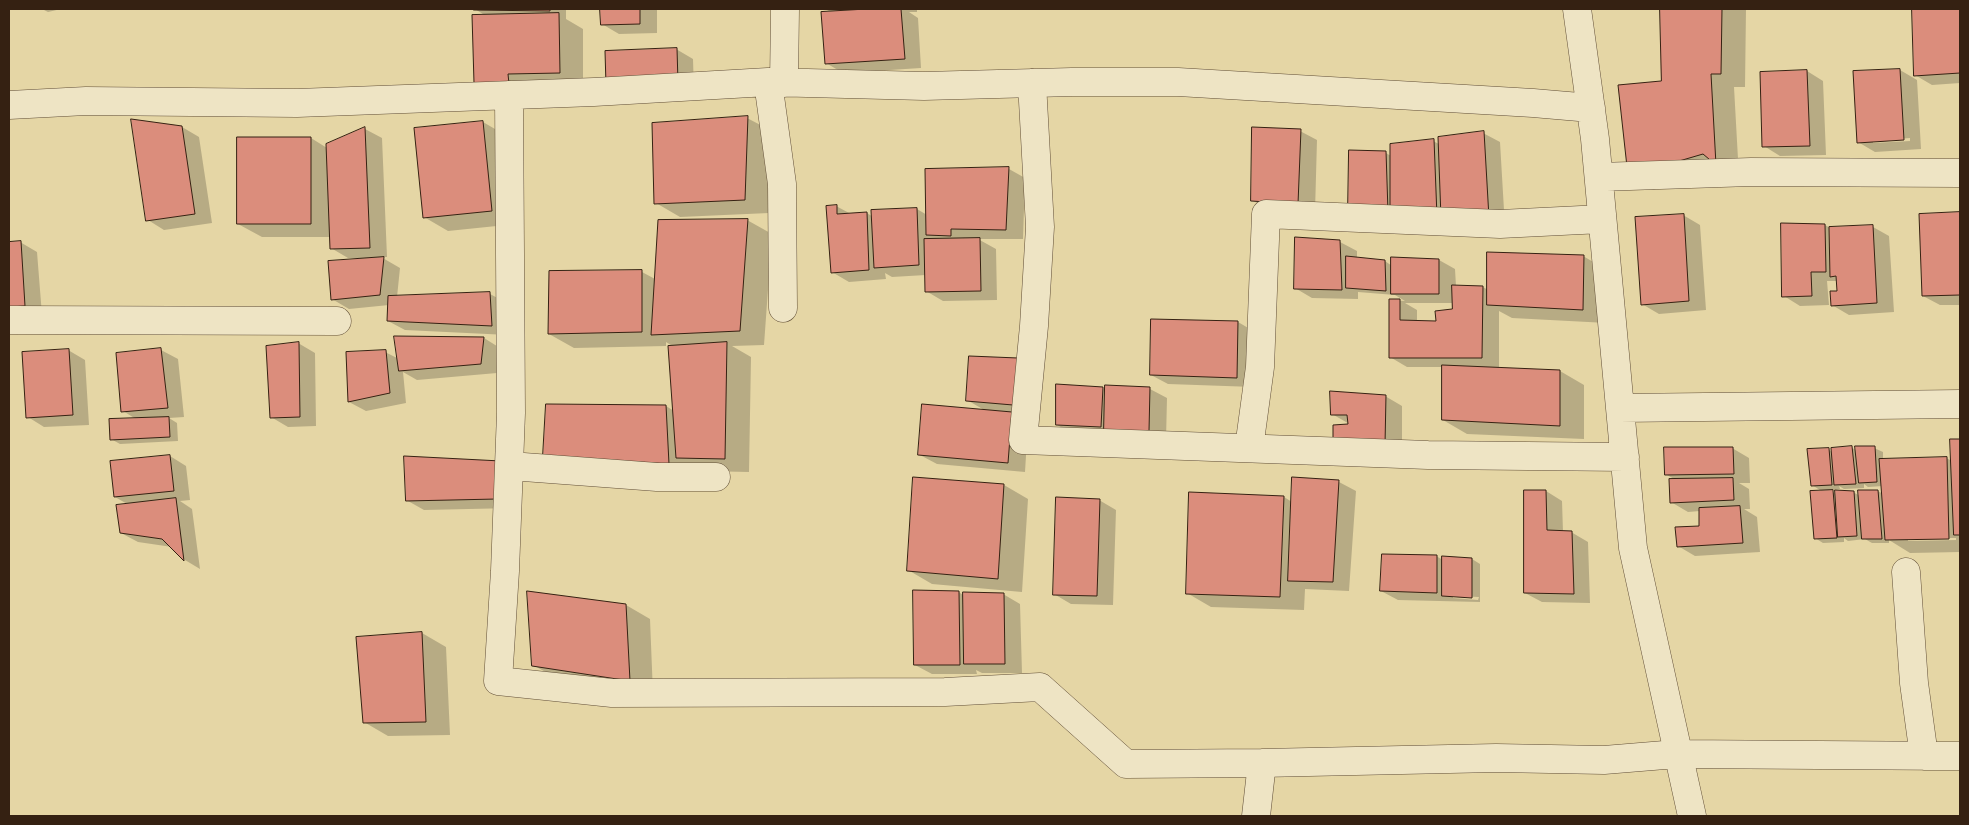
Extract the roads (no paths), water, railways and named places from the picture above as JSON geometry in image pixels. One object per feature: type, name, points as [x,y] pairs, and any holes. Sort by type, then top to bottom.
[{"type":"street","points":[[783,308],[782,184],[776,83],[785,9]]},
{"type":"street","points":[[1577,9],[1591,108],[1633,548],[1692,816]]},
{"type":"street","points":[[9,105],[86,101],[297,104],[776,83],[924,86],[1178,82],[1591,108]]},
{"type":"street","points":[[1032,83],[1040,227],[1034,326],[1023,440],[1428,456],[1625,456]]},
{"type":"street","points":[[509,96],[511,413],[510,466],[498,682],[612,693],[945,692],[1040,687],[1126,764],[1496,758],[1604,760],[1677,754],[1960,756]]},
{"type":"street","points":[[1598,177],[1751,172],[1960,173]]},
{"type":"street","points":[[1249,448],[1260,367],[1266,214],[1500,224],[1602,219]]},
{"type":"street","points":[[9,320],[336,321]]},
{"type":"street","points":[[1620,408],[1960,404]]},
{"type":"street","points":[[510,466],[657,477],[716,477]]},
{"type":"street","points":[[1906,572],[1914,683],[1924,756]]},
{"type":"street","points":[[1256,816],[1262,763]]}]
